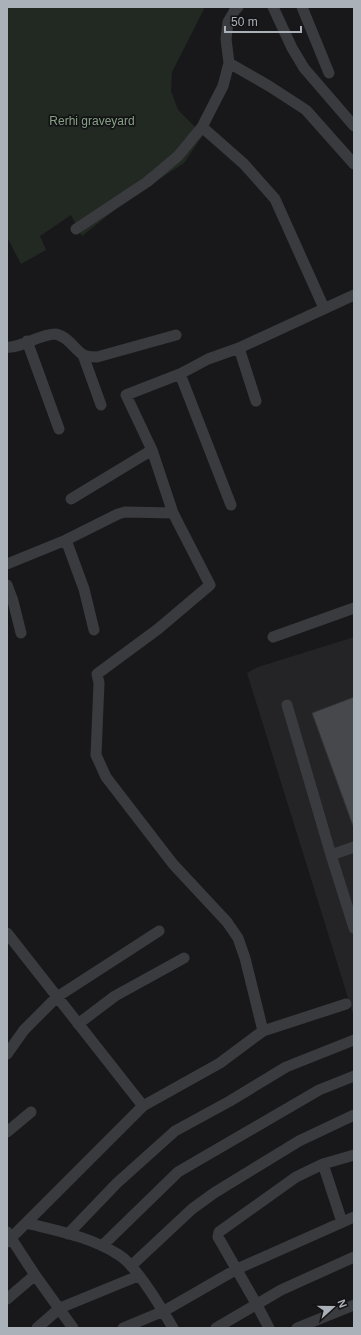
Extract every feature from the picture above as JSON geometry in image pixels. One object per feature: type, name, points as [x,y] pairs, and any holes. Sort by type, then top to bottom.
[{"type":"street","points":[[76,229],[147,182],[178,156],[202,127],[223,86],[229,63],[226,39],[228,22],[238,7]]},
{"type":"street","points":[[273,7],[292,48],[304,68],[354,126]]},
{"type":"street","points":[[302,7],[329,73]]},
{"type":"street","points":[[229,63],[269,86],[306,110],[354,164]]},
{"type":"street","points":[[202,127],[244,164],[275,199],[324,308]]},
{"type":"street","points":[[263,1031],[245,958],[238,938],[227,922],[173,864],[106,777],[96,755],[99,683],[98,674],[158,629],[210,586],[174,513],[152,450],[126,395],[180,374],[208,359],[239,348],[354,295]]},
{"type":"street","points":[[7,347],[36,338],[56,334],[65,338],[83,355],[101,405]]},
{"type":"street","points":[[83,355],[97,357],[176,335]]},
{"type":"street","points":[[27,341],[60,429]]},
{"type":"street","points":[[239,348],[256,401]]},
{"type":"street","points":[[180,374],[231,506]]},
{"type":"street","points":[[71,499],[152,450]]},
{"type":"street","points":[[7,564],[66,540],[118,514],[126,512],[174,513]]},
{"type":"street","points":[[66,540],[84,589],[94,630]]},
{"type":"street","points":[[7,584],[21,633]]},
{"type":"street","points":[[273,637],[354,608]]},
{"type":"street","points":[[287,705],[354,928]]},
{"type":"street","points":[[331,855],[354,847]]},
{"type":"street","points":[[7,1054],[24,1030],[57,997],[159,931]]},
{"type":"street","points":[[9,941],[57,997],[143,1106]]},
{"type":"street","points":[[78,1024],[115,996],[184,958]]},
{"type":"street","points":[[73,1328],[9,1238],[26,1223],[143,1106],[220,1063],[263,1031],[346,1004]]},
{"type":"street","points":[[68,1234],[117,1183],[174,1131],[230,1101],[286,1067],[354,1040]]},
{"type":"street","points":[[102,1246],[178,1172],[319,1090],[354,1076]]},
{"type":"street","points":[[7,1132],[31,1112]]},
{"type":"street","points":[[131,1266],[192,1208],[214,1193],[300,1141],[354,1115]]},
{"type":"street","points":[[269,1328],[218,1237],[219,1232],[296,1177],[323,1164],[354,1155]]},
{"type":"street","points":[[323,1164],[342,1222]]},
{"type":"street","points":[[123,1328],[164,1311],[237,1269],[354,1217]]},
{"type":"street","points":[[26,1223],[88,1240],[120,1255],[131,1266],[164,1311],[173,1328]]},
{"type":"street","points":[[219,1327],[281,1290],[354,1257]]},
{"type":"street","points":[[7,1299],[35,1275]]},
{"type":"street","points":[[37,1328],[60,1308],[138,1276]]},
{"type":"street","points":[[297,1328],[354,1305]]},
{"type":"shaded area","points":[[354,637],[354,1017],[247,673],[258,667]]},
{"type":"green space","name":"Rerhi graveyard","points":[[7,7],[205,7],[172,72],[171,91],[178,110],[203,135],[184,163],[126,201],[82,236],[71,215],[40,236],[46,250],[21,264],[7,237]]},
{"type":"building","points":[[354,697],[354,826],[353,826],[312,713]]}]
